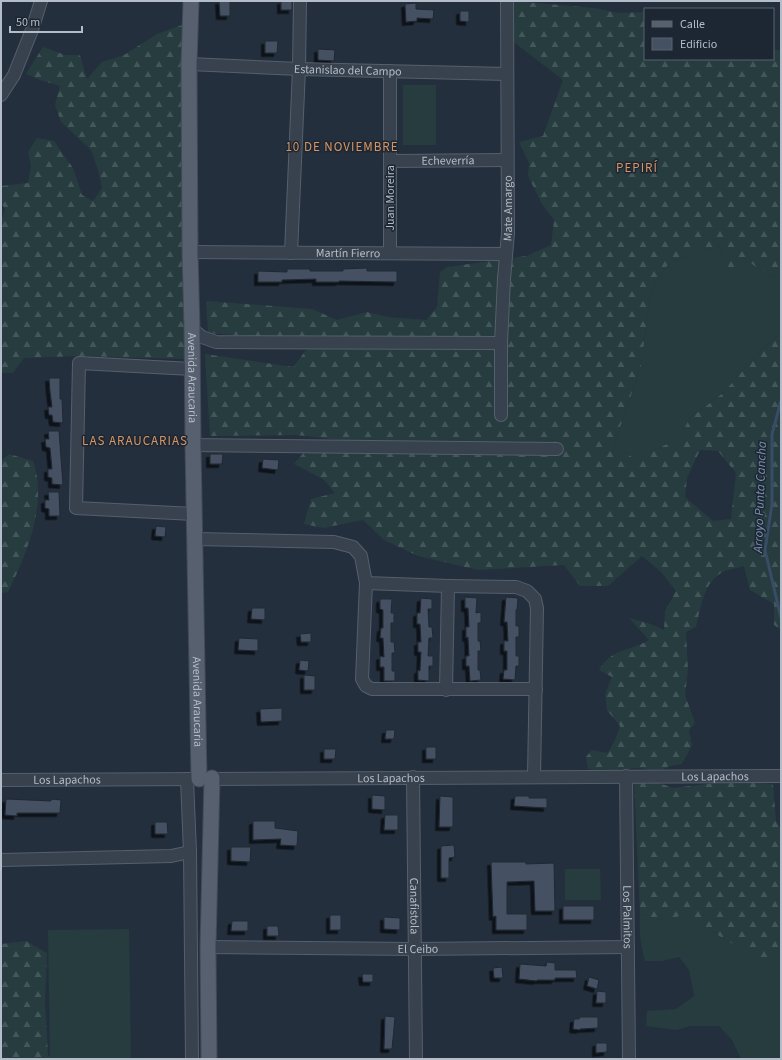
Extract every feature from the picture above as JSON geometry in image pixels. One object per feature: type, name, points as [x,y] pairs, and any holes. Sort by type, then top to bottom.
[{"type":"main road","name":"Avenida Araucaria","points":[[191,1],[189,64],[190,252],[194,514],[199,779],[208,947],[209,1059]]},
{"type":"street","points":[[1,95],[14,75],[32,30],[41,1]]},
{"type":"street","points":[[290,253],[299,68],[300,1]]},
{"type":"street","name":"Mate Amargo","points":[[502,415],[501,343],[508,233],[507,1]]},
{"type":"street","name":"Estanislao del Campo","points":[[189,64],[507,74]]},
{"type":"street","name":"Juan Moreira","points":[[390,71],[390,253]]},
{"type":"street","name":"Echeverría","points":[[390,161],[507,160]]},
{"type":"street","name":"Martín Fierro","points":[[190,252],[506,254]]},
{"type":"street","points":[[192,329],[202,337],[216,342],[501,343]]},
{"type":"street","points":[[192,369],[79,363],[76,508],[194,514]]},
{"type":"street","points":[[193,445],[557,449]]},
{"type":"street","points":[[195,539],[334,542],[353,547],[361,556],[366,583],[362,678],[366,686],[372,689],[536,689]]},
{"type":"street","points":[[366,583],[516,587],[526,591],[534,599],[536,608],[534,776]]},
{"type":"street","points":[[446,690],[448,586]]},
{"type":"street","name":"Los Lapachos","points":[[1,780],[534,776],[781,776]]},
{"type":"street","name":"Los Palmitos","points":[[626,776],[629,1059]]},
{"type":"street","name":"Canafistola","points":[[413,777],[416,1059]]},
{"type":"street","name":"Avenida Araucaria","points":[[192,1059],[190,852],[199,779]]},
{"type":"street","points":[[1,860],[171,856],[190,852]]},
{"type":"street","name":"El Ceibo","points":[[208,947],[415,949],[628,947]]},
{"type":"green space","points":[[513,1],[594,8],[619,13],[644,12],[644,60],[774,60],[774,49],[781,51],[781,277],[774,278],[747,261],[733,277],[719,247],[695,252],[669,263],[651,290],[641,366],[614,445],[638,461],[650,452],[678,439],[690,418],[723,393],[752,360],[781,332],[781,630],[774,625],[774,604],[750,590],[744,566],[728,570],[716,576],[711,582],[704,596],[696,627],[686,632],[688,670],[685,695],[695,723],[689,730],[692,745],[682,764],[670,766],[659,771],[639,768],[605,771],[588,769],[586,757],[592,750],[608,753],[620,726],[607,710],[605,694],[612,677],[599,670],[610,657],[649,640],[629,618],[648,623],[664,630],[665,611],[676,591],[661,572],[642,556],[608,586],[580,586],[564,565],[478,570],[418,556],[384,540],[363,520],[323,528],[304,524],[311,499],[335,493],[323,479],[294,464],[310,445],[341,440],[296,435],[210,436],[205,354],[293,367],[313,341],[208,333],[206,301],[312,309],[337,320],[367,312],[388,317],[426,320],[437,307],[440,272],[447,267],[526,256],[551,245],[554,220],[542,204],[528,176],[529,163],[519,142],[543,136],[563,80],[501,32],[500,13]],"holes":[[[700,450],[718,451],[736,473],[731,519],[713,521],[685,497],[687,478]]]},
{"type":"green space","points":[[182,25],[185,115],[186,359],[81,356],[24,358],[13,373],[1,373],[1,222],[5,209],[1,203],[1,186],[28,183],[31,166],[28,152],[37,138],[54,141],[73,168],[82,195],[93,201],[102,188],[91,150],[61,122],[55,105],[60,86],[26,74],[43,47],[65,55],[80,55],[87,79],[102,62],[124,55],[157,34]]},
{"type":"green space","points":[[403,85],[436,85],[436,145],[403,145]]},
{"type":"green space","points":[[719,247],[733,276],[747,261],[774,278],[781,277],[781,332],[752,360],[723,393],[690,418],[678,439],[650,452],[638,461],[614,445],[641,366],[651,290],[669,263],[695,252]]},
{"type":"green space","points":[[9,454],[33,461],[37,477],[38,494],[37,511],[28,545],[8,592],[1,593],[1,461]]},
{"type":"green space","points":[[646,778],[673,788],[732,781],[773,784],[776,821],[781,829],[781,960],[762,960],[699,923],[681,915],[668,921],[640,914],[634,781]]},
{"type":"green space","points":[[565,869],[600,869],[601,900],[565,900]]},
{"type":"green space","points":[[640,914],[668,921],[681,914],[699,923],[724,939],[781,960],[781,1059],[741,1059],[732,1040],[719,1026],[691,1026],[676,1030],[646,1026],[647,1011],[676,1009],[694,996],[689,970],[679,957],[662,961],[645,961],[640,938]]},
{"type":"green space","points":[[129,929],[131,1059],[50,1059],[48,930]]},
{"type":"green space","points":[[26,941],[47,953],[45,1003],[48,1055],[52,1059],[1,1059],[1,944]]},
{"type":"building","points":[[219,1],[230,1],[230,16],[220,16]]},
{"type":"building","points":[[281,1],[292,1],[292,10],[281,10]]},
{"type":"building","points":[[416,3],[416,9],[434,10],[433,19],[417,18],[417,21],[406,22],[405,4]]},
{"type":"building","points":[[460,11],[469,11],[469,22],[460,21]]},
{"type":"building","points":[[265,41],[278,41],[277,53],[265,53]]},
{"type":"building","points":[[318,49],[335,50],[334,61],[318,60]]},
{"type":"building","points":[[367,268],[367,271],[397,271],[397,282],[316,282],[316,279],[282,280],[282,282],[258,282],[258,271],[287,272],[287,269],[310,269],[310,271],[343,271],[343,269]]},
{"type":"building","points":[[49,378],[60,378],[60,399],[62,399],[63,423],[53,422],[52,415],[49,415],[48,407],[52,407]]},
{"type":"building","points":[[48,431],[59,431],[63,485],[52,484],[52,478],[48,477],[48,469],[52,469],[50,448],[46,447],[45,439],[49,439]]},
{"type":"building","points":[[210,454],[223,454],[222,464],[210,464]]},
{"type":"building","points":[[263,459],[279,460],[278,470],[262,468]]},
{"type":"building","points":[[48,492],[59,492],[60,516],[49,516],[49,509],[45,508],[45,500],[49,500]]},
{"type":"building","points":[[156,526],[166,527],[165,537],[155,536]]},
{"type":"building","points":[[465,597],[477,598],[476,613],[481,612],[481,623],[478,623],[478,641],[480,641],[481,651],[478,651],[478,670],[480,670],[481,680],[470,681],[469,666],[466,666],[466,656],[469,656],[466,627],[469,627],[468,608],[465,608]]},
{"type":"building","points":[[506,597],[518,598],[516,626],[519,626],[519,637],[516,637],[516,656],[519,656],[519,666],[516,666],[515,680],[503,679],[504,670],[507,670],[507,651],[504,651],[504,641],[508,641],[507,622],[504,622]]},
{"type":"building","points":[[421,598],[432,599],[432,609],[428,609],[429,627],[432,627],[433,638],[429,638],[428,656],[433,656],[433,666],[429,666],[429,681],[418,680],[421,652],[418,652],[418,642],[421,642],[420,624],[417,624],[417,613],[420,613]]},
{"type":"building","points":[[380,599],[392,599],[391,613],[394,613],[394,623],[391,623],[391,642],[394,642],[395,653],[392,653],[392,671],[395,671],[395,681],[384,681],[384,667],[380,667],[380,656],[384,657],[383,638],[380,638],[381,628],[383,628],[383,610],[380,609]]},
{"type":"building","points":[[252,608],[265,608],[265,620],[251,619]]},
{"type":"building","points":[[311,633],[311,642],[301,642],[300,634]]},
{"type":"building","points":[[239,638],[258,639],[258,651],[238,650]]},
{"type":"building","points":[[300,660],[309,661],[308,671],[299,670]]},
{"type":"building","points":[[304,675],[315,676],[315,690],[304,690]]},
{"type":"building","points":[[282,708],[282,721],[261,722],[260,709]]},
{"type":"building","points":[[386,730],[395,730],[394,739],[385,739]]},
{"type":"building","points":[[426,747],[436,747],[436,759],[426,759]]},
{"type":"building","points":[[324,749],[336,749],[335,759],[324,759]]},
{"type":"building","points":[[372,795],[385,796],[385,810],[372,809]]},
{"type":"building","points":[[440,796],[453,797],[453,827],[439,827]]},
{"type":"building","points":[[515,796],[547,798],[547,808],[514,806]]},
{"type":"building","points":[[6,799],[61,800],[60,813],[17,813],[17,816],[5,815]]},
{"type":"building","points":[[385,815],[398,815],[398,830],[384,830]]},
{"type":"building","points":[[253,821],[275,821],[275,828],[298,831],[297,846],[280,845],[281,839],[253,840]]},
{"type":"building","points":[[155,822],[167,822],[168,834],[155,834]]},
{"type":"building","points":[[454,845],[455,857],[449,858],[449,878],[441,878],[441,846]]},
{"type":"building","points":[[231,847],[251,847],[250,862],[231,861]]},
{"type":"building","points":[[491,862],[526,862],[526,864],[554,863],[555,911],[535,911],[534,881],[507,882],[507,914],[527,914],[527,930],[496,930],[496,916],[493,917]]},
{"type":"building","points":[[563,906],[594,906],[594,920],[563,920]]},
{"type":"building","points":[[330,915],[341,915],[341,930],[330,930]]},
{"type":"building","points":[[384,917],[400,918],[400,930],[384,929]]},
{"type":"building","points":[[232,921],[248,921],[248,931],[231,931]]},
{"type":"building","points":[[267,926],[278,926],[279,936],[267,936]]},
{"type":"building","points":[[547,962],[555,963],[555,970],[576,970],[577,978],[555,978],[555,980],[537,981],[519,979],[520,964],[546,966]]},
{"type":"building","points":[[502,967],[503,978],[494,978],[493,968]]},
{"type":"building","points":[[362,974],[373,974],[373,982],[363,982]]},
{"type":"building","points":[[589,977],[599,980],[597,989],[587,986]]},
{"type":"building","points":[[597,991],[606,992],[606,1003],[596,1003]]},
{"type":"building","points":[[385,1016],[395,1017],[392,1049],[384,1049]]},
{"type":"building","points":[[580,1017],[598,1017],[598,1028],[580,1030],[573,1029],[574,1019],[579,1019]]},
{"type":"building","points":[[596,1043],[607,1043],[607,1052],[596,1053]]},
{"type":"waterway","name":"Arroyo Punta Cancha","points":[[781,401],[772,434],[772,504],[765,550],[781,618]]},
{"type":"district","name":"10 DE NOVIEMBRE","points":[[342,147]]},
{"type":"district","name":"PEPIRÍ","points":[[637,168]]},
{"type":"district","name":"LAS ARAUCARIAS","points":[[135,441]]}]
